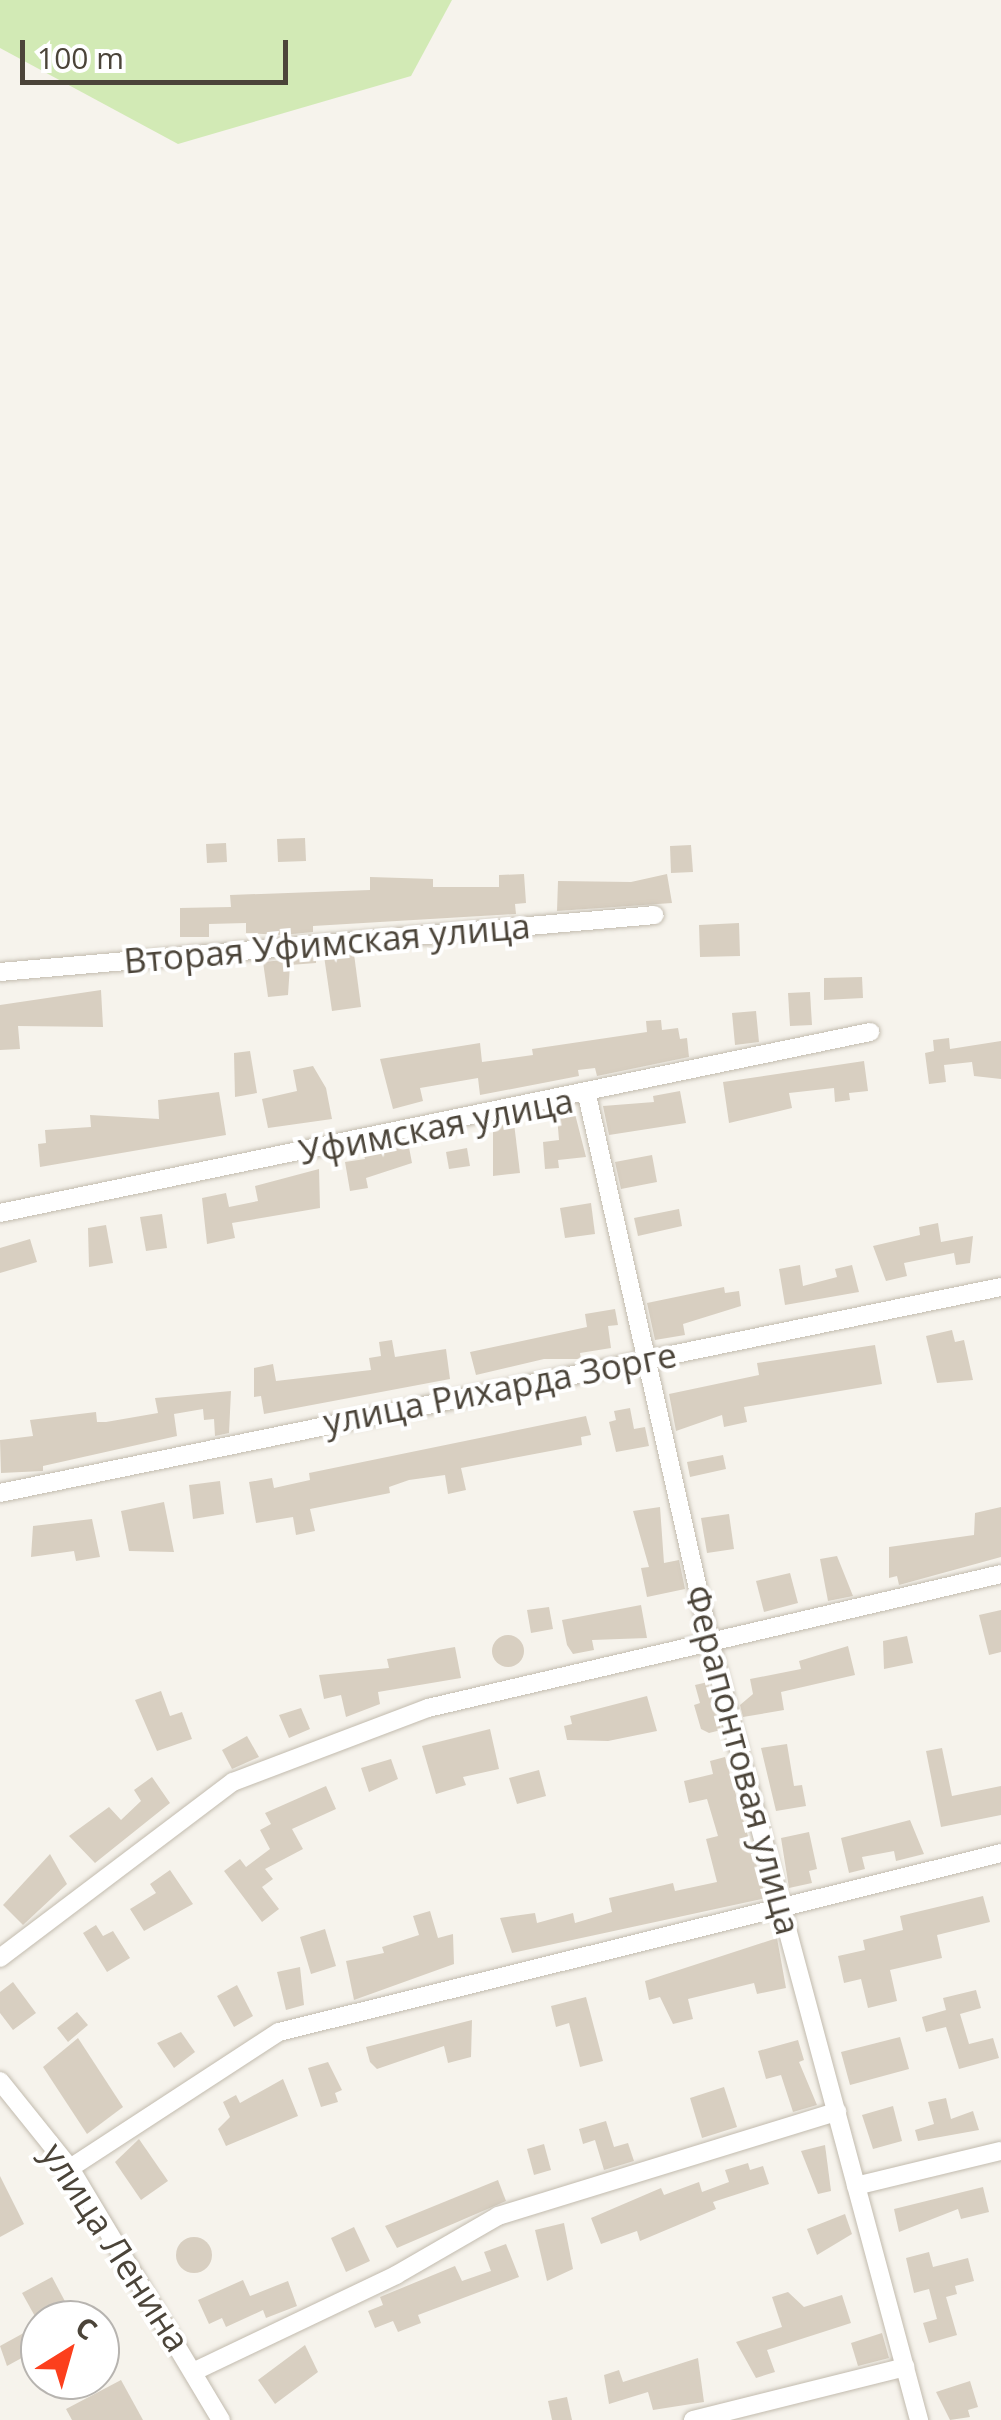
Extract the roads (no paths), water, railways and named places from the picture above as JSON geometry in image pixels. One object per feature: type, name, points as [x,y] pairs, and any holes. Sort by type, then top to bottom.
[{"type":"street","name":"Вторая Уфимская улица","points":[[0,972],[655,914]]},
{"type":"street","name":"Уфимская улица","points":[[0,1213],[587,1096],[870,1032]]},
{"type":"street","name":"Ферапонтовая улица","points":[[587,1096],[710,1642],[920,2420]]},
{"type":"street","name":"улица Рихарда Зорге","points":[[0,1493],[1001,1287]]},
{"type":"street","points":[[0,1958],[233,1782],[428,1708],[1001,1574]]},
{"type":"street","points":[[70,2168],[279,2032],[1001,1853]]},
{"type":"street","name":"улица Ленина","points":[[0,2081],[70,2168],[221,2420]]},
{"type":"street","points":[[195,2371],[396,2275],[498,2216],[836,2112]]},
{"type":"street","points":[[856,2186],[1001,2150]]},
{"type":"street","points":[[692,2420],[905,2367]]}]
